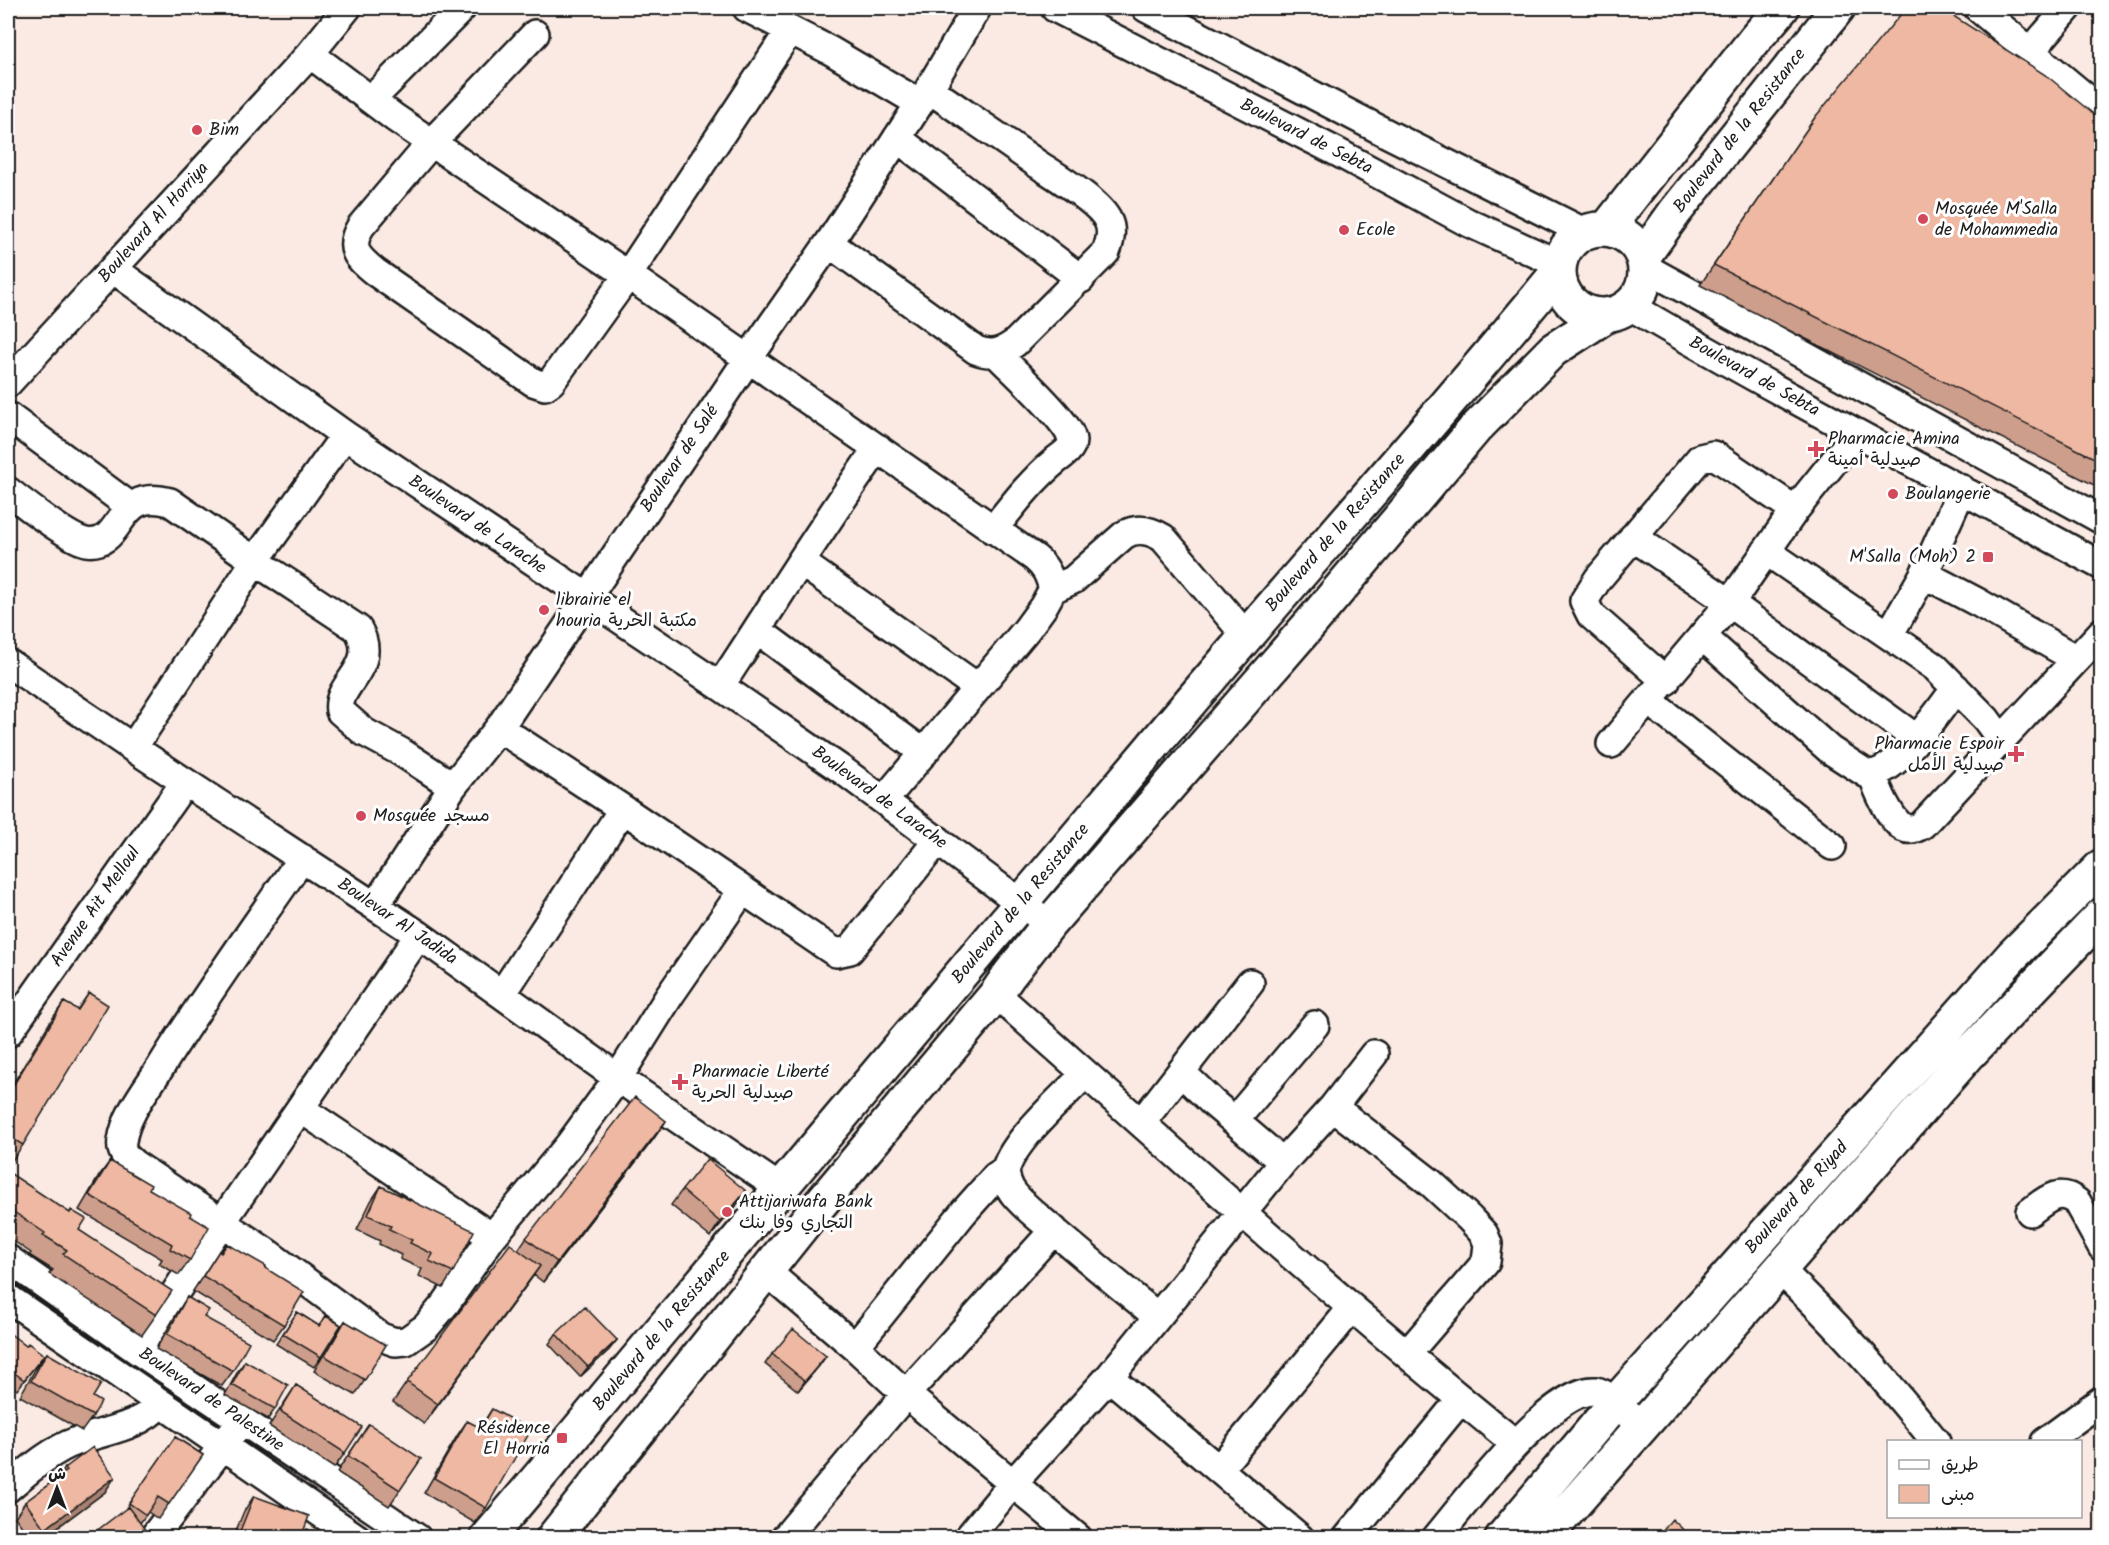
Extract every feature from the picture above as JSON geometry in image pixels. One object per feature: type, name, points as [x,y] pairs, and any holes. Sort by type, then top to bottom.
[{"type":"main road","points":[[1596,230],[1782,8]]},
{"type":"main road","name":"Boulevard de la Resistance","points":[[1644,263],[1675,212],[1838,8]]},
{"type":"main road","points":[[1596,230],[1619,231],[1638,246],[1644,263],[1644,282],[1639,295],[1618,310],[1593,314],[1579,309],[1569,301],[1561,286],[1559,268],[1564,251],[1572,240],[1596,230]]},
{"type":"main road","name":"Boulevard de la Resistance","points":[[487,1538],[560,1454],[678,1310],[1155,743],[1460,391],[1559,268]]},
{"type":"main road","name":"Boulevard de la Resistance","points":[[553,1538],[766,1271],[996,994],[1049,924],[1310,624],[1475,429],[1553,350],[1618,310]]},
{"type":"main road","name":"Boulevard de Riyad","points":[[1502,1538],[1616,1402],[2012,956],[2102,866]]},
{"type":"main road","name":"Boulevard de Riyad","points":[[1544,1538],[1969,1054],[2102,915]]},
{"type":"street","name":"Boulevard Al Horriya","points":[[8,383],[310,54],[347,8]]},
{"type":"street","points":[[371,100],[462,8]]},
{"type":"street","points":[[747,8],[873,74],[924,96],[1068,184],[1104,215],[1109,221],[1110,229],[1106,252],[1015,343],[997,354],[985,354],[976,350],[829,243]]},
{"type":"street","name":"Boulevar de Salé","points":[[375,906],[453,786],[498,728],[829,243],[924,96],[977,8]]},
{"type":"street","name":"Boulevard de Sebta","points":[[1055,8],[1559,268]]},
{"type":"street","points":[[1146,8],[1390,135],[1596,230]]},
{"type":"street","points":[[1978,8],[2102,111]]},
{"type":"street","points":[[2030,52],[2068,8]]},
{"type":"street","points":[[535,34],[432,142],[361,226],[356,235],[355,252],[361,261],[375,272],[533,382],[545,386],[551,382],[628,275],[790,30]]},
{"type":"street","points":[[310,54],[371,100],[878,448],[1044,566],[1050,574],[1053,589]]},
{"type":"street","points":[[897,138],[1081,279]]},
{"type":"street","points":[[1644,263],[2102,520]]},
{"type":"street","name":"Boulevard de Larache","points":[[113,269],[345,435],[720,686],[884,800],[1049,924]]},
{"type":"street","name":"Boulevard de Sebta","points":[[1618,310],[1962,489],[2102,566]]},
{"type":"street","points":[[993,530],[1029,486],[1066,452],[1072,443],[1072,437],[1060,417],[997,354]]},
{"type":"street","points":[[8,416],[131,507]]},
{"type":"street","points":[[1611,744],[1730,603],[1795,510],[1856,434]]},
{"type":"street","points":[[133,748],[255,561],[345,435]]},
{"type":"street","points":[[720,686],[802,563],[833,511],[878,448]]},
{"type":"street","points":[[1795,510],[1713,455],[1700,458],[1598,579],[1584,601],[1591,615],[1657,691],[1832,846]]},
{"type":"street","points":[[1889,635],[1924,574],[1962,489]]},
{"type":"street","points":[[8,491],[35,512],[83,542],[98,542],[105,538],[137,502],[157,498],[170,502],[358,629],[363,638],[364,648],[358,671],[340,703],[340,711],[364,732],[401,752],[453,786]]},
{"type":"street","points":[[884,800],[1027,629],[1053,589],[1073,580],[1132,530],[1154,532],[1163,538],[1247,637]]},
{"type":"street","points":[[1633,537],[1730,603],[1917,739]]},
{"type":"street","points":[[1766,551],[1935,667],[2002,741]]},
{"type":"street","points":[[802,563],[977,687]]},
{"type":"street","points":[[1924,574],[2076,659]]},
{"type":"street","points":[[757,630],[924,753]]},
{"type":"street","points":[[1873,775],[1876,788],[1897,820],[1904,828],[1916,829],[2002,741],[2102,632]]},
{"type":"street","points":[[1702,636],[1830,750],[1867,774],[1873,775],[1884,771],[1893,764],[1917,739],[1956,688]]},
{"type":"street","name":"Boulevar Al Jadida","points":[[8,663],[133,748],[419,935],[618,1078],[781,1189]]},
{"type":"street","points":[[498,728],[623,809],[836,953],[850,950],[938,840]]},
{"type":"street","name":"Avenue Ait Melloul","points":[[8,1033],[185,782]]},
{"type":"street","points":[[502,994],[623,809]]},
{"type":"street","points":[[302,858],[168,1055],[134,1109],[121,1144],[123,1154],[134,1164],[338,1303],[381,1337],[395,1342],[406,1341],[426,1327],[446,1303],[492,1237],[570,1145],[618,1078],[670,995],[742,891]]},
{"type":"street","points":[[137,1350],[419,935]]},
{"type":"street","points":[[1141,1123],[1250,983]]},
{"type":"street","points":[[996,994],[1242,1213],[1516,1444]]},
{"type":"street","points":[[1235,1120],[1315,1025]]},
{"type":"street","points":[[968,1538],[1013,1483],[1109,1377],[1283,1162],[1334,1107],[1374,1054]]},
{"type":"street","points":[[1181,1072],[1212,1102],[1283,1162]]},
{"type":"street","points":[[855,1347],[963,1213],[996,1176],[1005,1170],[1026,1137],[1085,1074]]},
{"type":"street","points":[[1334,1107],[1431,1183],[1470,1218],[1484,1234],[1488,1244],[1486,1262],[1407,1354]]},
{"type":"street","points":[[301,1109],[492,1237]]},
{"type":"street","points":[[1005,1170],[1013,1193],[1157,1316]]},
{"type":"street","points":[[2030,1212],[2057,1195],[2072,1197],[2102,1247]]},
{"type":"street","points":[[785,1538],[906,1394],[1054,1230]]},
{"type":"street","name":"Boulevard de Palestine","points":[[8,1259],[137,1350],[417,1538]]},
{"type":"street","points":[[1780,1270],[1842,1330],[1934,1440]]},
{"type":"street","points":[[766,1271],[906,1394],[1078,1538]]},
{"type":"street","name":"Boulevard de Palestine","points":[[8,1298],[357,1538]]},
{"type":"street","points":[[1219,1469],[1352,1308]]},
{"type":"street","points":[[1109,1377],[1300,1538]]},
{"type":"street","points":[[1436,1538],[1516,1444],[1544,1417],[1578,1394],[1595,1391],[1616,1402],[1641,1427]]},
{"type":"street","points":[[1347,1538],[1461,1399]]},
{"type":"street","points":[[2048,1440],[2102,1400]]},
{"type":"street","points":[[12,1478],[66,1446],[129,1425],[152,1413],[160,1404]]},
{"type":"street","points":[[153,1538],[243,1420]]},
{"type":"building","name":"Mosquée M'Salla de Mohammedia","points":[[1906,8],[1941,8],[2047,76],[2102,121],[2102,462],[1714,265],[1816,116]]},
{"type":"building","points":[[89,993],[108,1005],[23,1145],[8,1136],[8,1094],[64,1002],[78,1010]]},
{"type":"building","points":[[635,1097],[666,1121],[557,1262],[526,1238]]},
{"type":"building","points":[[707,1159],[746,1191],[720,1222],[682,1190]]},
{"type":"building","points":[[110,1161],[151,1185],[149,1189],[191,1213],[190,1216],[209,1227],[190,1260],[170,1249],[172,1244],[89,1195]]},
{"type":"building","points":[[8,1172],[70,1213],[71,1210],[86,1219],[79,1230],[172,1291],[156,1315],[63,1254],[67,1250],[8,1208]]},
{"type":"building","points":[[381,1186],[474,1231],[453,1272],[429,1261],[433,1254],[389,1229],[391,1226],[368,1215]]},
{"type":"building","points":[[227,1244],[266,1266],[265,1268],[304,1292],[284,1325],[203,1276],[219,1251],[221,1253]]},
{"type":"building","points":[[510,1244],[540,1266],[438,1404],[407,1382]]},
{"type":"building","points":[[187,1297],[209,1310],[204,1317],[249,1342],[233,1371],[167,1334]]},
{"type":"building","points":[[585,1307],[617,1340],[588,1367],[556,1334]]},
{"type":"building","points":[[297,1312],[319,1326],[326,1316],[341,1325],[321,1357],[283,1334]]},
{"type":"building","points":[[345,1321],[386,1345],[365,1380],[325,1356]]},
{"type":"building","points":[[793,1329],[826,1356],[805,1381],[772,1354]]},
{"type":"building","points":[[8,1332],[26,1346],[28,1343],[44,1355],[24,1380],[8,1368]]},
{"type":"building","points":[[47,1353],[101,1384],[93,1397],[101,1402],[93,1416],[31,1381]]},
{"type":"building","points":[[245,1361],[288,1385],[275,1409],[232,1385]]},
{"type":"building","points":[[296,1385],[362,1427],[345,1453],[280,1411]]},
{"type":"building","points":[[492,1409],[531,1430],[486,1508],[434,1478],[467,1421],[481,1428]]},
{"type":"building","points":[[369,1424],[421,1459],[400,1490],[348,1456]]},
{"type":"building","points":[[175,1437],[203,1455],[169,1504],[158,1497],[146,1515],[129,1503]]},
{"type":"building","points":[[93,1447],[115,1477],[45,1529],[25,1502],[67,1471],[65,1468]]},
{"type":"building","points":[[254,1496],[309,1516],[301,1538],[258,1538],[240,1531]]},
{"type":"building","points":[[128,1507],[147,1532],[139,1538],[87,1538]]},
{"type":"building","points":[[1672,1519],[1692,1538],[1656,1538]]},
{"type":"building","points":[[307,1529],[323,1538],[303,1538]]},
{"type":"place","name":"Bim","points":[[197,130]]},
{"type":"place","name":"Mosquée M'Salla de Mohammedia","points":[[1923,219]]},
{"type":"place","name":"Ecole","points":[[1344,230]]},
{"type":"place","name":"Pharmacie Amina صيدلية أمينة","points":[[1816,449]]},
{"type":"place","name":"Boulangerie","points":[[1893,494]]},
{"type":"place","name":"M'Salla (Moh) 2","points":[[1988,557]]},
{"type":"place","name":"librairie el houria مكتبة الحرية","points":[[544,610]]},
{"type":"place","name":"Pharmacie Espoir صيدلية الأمل","points":[[2016,754]]},
{"type":"place","name":"Mosquée مسجد","points":[[361,816]]},
{"type":"place","name":"Pharmacie Liberté صيدلية الحرية","points":[[680,1082]]},
{"type":"place","name":"Attijariwafa Bank التجاري وفا بنك","points":[[727,1212]]},
{"type":"place","name":"Résidence El Horria","points":[[562,1438]]}]
